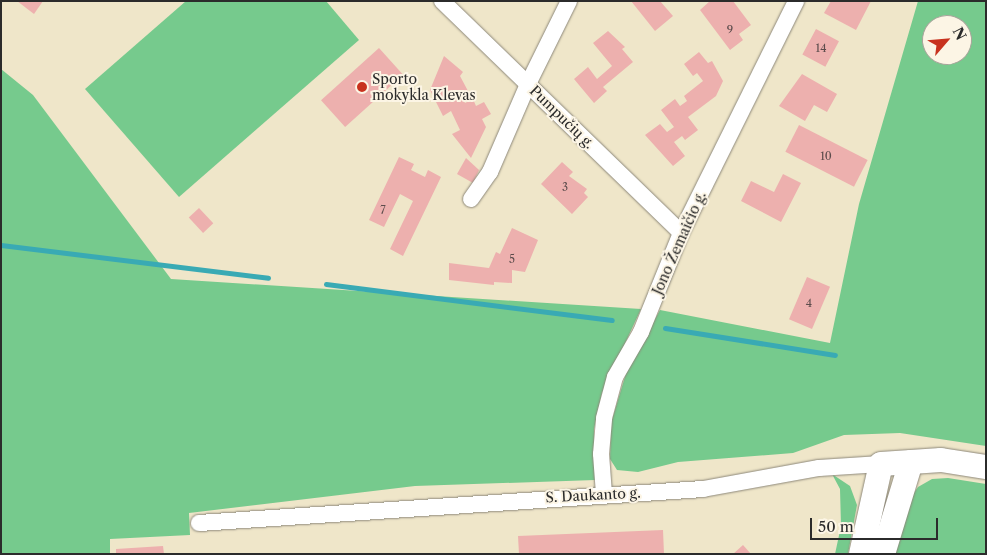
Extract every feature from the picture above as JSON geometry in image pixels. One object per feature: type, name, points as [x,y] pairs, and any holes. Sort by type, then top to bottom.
[{"type":"main road","name":"S. Daukanto g.","points":[[881,464],[941,460],[986,467]]},
{"type":"main road","points":[[883,554],[911,462]]},
{"type":"main road","points":[[861,554],[881,464]]},
{"type":"street","name":"Pumpučių g.","points":[[442,1],[681,233]]},
{"type":"street","points":[[472,199],[490,172],[528,84],[569,1]]},
{"type":"street","name":"Jono Žemaičio g.","points":[[604,494],[601,454],[604,418],[615,377],[641,332],[681,233],[796,1]]},
{"type":"street","name":"S. Daukanto g.","points":[[199,522],[703,489],[819,468],[881,464]]},
{"type":"green space","points":[[186,1],[326,1],[359,40],[179,197],[85,89]]},
{"type":"green space","points":[[918,1],[986,1],[986,446],[900,433],[844,435],[793,453],[678,462],[638,472],[617,470],[610,459],[611,423],[627,370],[660,310],[830,343],[859,204]]},
{"type":"green space","points":[[1,69],[33,95],[171,279],[641,309],[602,393],[594,429],[595,480],[415,486],[189,513],[190,535],[110,539],[110,554],[1,554]]},
{"type":"green space","points":[[832,474],[850,486],[857,505],[848,554],[835,554],[841,526],[840,489]]},
{"type":"green space","points":[[948,478],[986,484],[986,554],[893,554],[906,504],[918,487],[932,479]]},
{"type":"building","points":[[17,1],[43,1],[34,14]]},
{"type":"building","points":[[631,1],[660,1],[673,16],[655,31]]},
{"type":"building","points":[[710,1],[733,1],[751,25],[739,34],[743,40],[730,50],[700,10]]},
{"type":"building","points":[[831,1],[871,1],[856,30],[824,13]]},
{"type":"building","points":[[816,29],[839,41],[825,67],[802,55]]},
{"type":"building","points":[[608,31],[625,47],[622,49],[633,62],[603,87],[607,91],[594,103],[574,79],[588,67],[597,79],[612,66],[593,43]]},
{"type":"building","name":"Sporto mokykla Klevas","points":[[379,48],[403,75],[345,127],[321,100]]},
{"type":"building","points":[[699,52],[708,63],[712,61],[723,81],[716,96],[688,117],[698,130],[685,140],[682,136],[674,142],[685,156],[673,166],[645,135],[660,124],[667,132],[674,127],[661,110],[675,99],[680,106],[687,101],[684,96],[703,81],[697,73],[693,76],[684,64]]},
{"type":"building","points":[[444,56],[463,72],[460,76],[468,91],[461,95],[465,103],[473,99],[476,106],[484,102],[491,114],[482,119],[486,127],[471,158],[452,134],[460,130],[451,111],[443,116],[430,90]]},
{"type":"building","points":[[802,74],[837,94],[827,112],[814,105],[805,121],[779,106]]},
{"type":"building","points":[[799,125],[868,160],[854,187],[785,152]]},
{"type":"building","points":[[399,157],[414,164],[411,170],[425,177],[428,170],[441,177],[403,256],[390,249],[413,201],[400,194],[384,227],[369,220]]},
{"type":"building","points":[[466,158],[479,170],[473,183],[457,174]]},
{"type":"building","points":[[562,162],[573,172],[569,176],[587,189],[584,193],[588,197],[572,214],[541,184]]},
{"type":"building","points":[[783,174],[801,183],[781,222],[741,201],[751,181],[774,192]]},
{"type":"building","points":[[199,208],[213,223],[203,233],[189,218]]},
{"type":"building","points":[[512,228],[538,240],[525,272],[512,270],[512,283],[494,282],[494,285],[449,280],[449,263],[489,268],[496,252],[500,254]]},
{"type":"building","points":[[807,277],[830,287],[812,329],[789,319]]},
{"type":"building","points":[[663,530],[664,554],[519,554],[518,536]]},
{"type":"building","points":[[743,545],[751,554],[733,554]]},
{"type":"building","points":[[163,546],[164,554],[116,554],[116,549]]},
{"type":"waterway","points":[[1,245],[268,278]]},
{"type":"waterway","points":[[326,284],[612,320]]},
{"type":"waterway","points":[[665,328],[835,355]]},
{"type":"place","name":"Sporto mokykla Klevas","points":[[362,87]]}]
